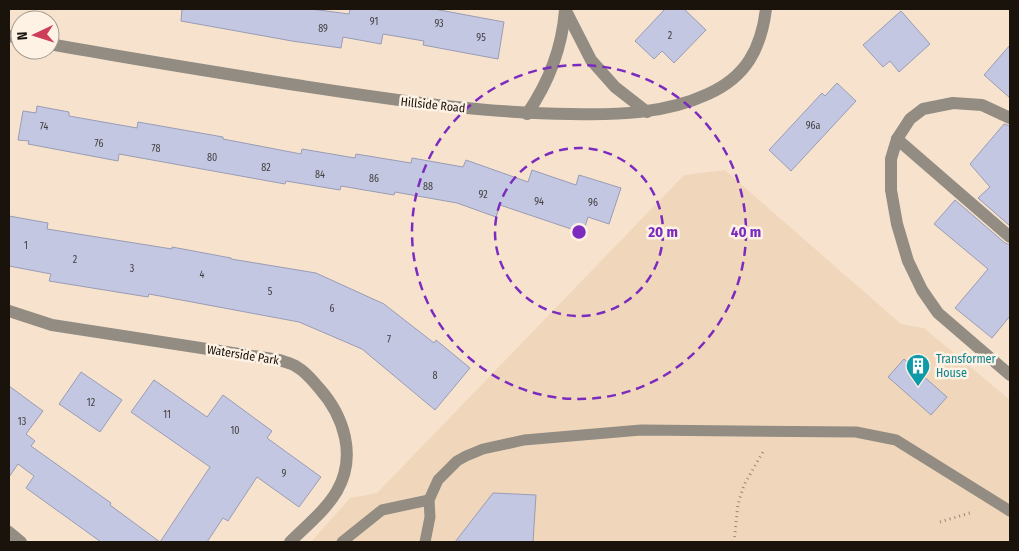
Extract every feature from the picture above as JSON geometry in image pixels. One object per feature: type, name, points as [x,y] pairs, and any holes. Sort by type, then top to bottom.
[{"type":"street","points":[[565,9],[591,60],[615,87],[647,112]]},
{"type":"street","points":[[527,114],[542,91],[554,62],[563,30],[565,9]]},
{"type":"street","name":"Hillside Road","points":[[60,46],[122,58],[422,105],[527,114],[611,115],[668,108],[707,95],[724,86],[740,72],[753,56],[760,39],[766,9]]},
{"type":"street","points":[[1010,118],[982,105],[953,103],[923,109],[910,119],[897,139],[891,159],[891,190],[897,224],[908,261],[922,290],[938,313],[1010,375]]},
{"type":"street","points":[[897,139],[1010,237]]},
{"type":"street","name":"Waterside Park","points":[[9,311],[52,325],[279,360],[301,369],[330,401],[336,411],[346,440],[347,458],[344,475],[338,490],[330,501],[290,542]]},
{"type":"street","points":[[9,532],[21,542]]},
{"type":"lane","points":[[426,542],[430,517],[429,500],[438,480],[457,461],[483,449],[524,440],[641,430],[856,432],[896,440],[1010,511]]},
{"type":"lane","points":[[342,542],[382,510],[429,500]]},
{"type":"path","points":[[734,542],[738,504],[752,468],[761,457],[766,446],[769,431]]},
{"type":"path","points":[[940,522],[1000,504]]},
{"type":"shaded area","points":[[725,170],[901,324],[924,328],[1010,400],[1010,542],[311,542],[350,498],[377,493],[684,175]]},
{"type":"building","points":[[182,9],[311,9],[349,14],[350,9],[434,9],[504,22],[498,59],[423,45],[424,41],[383,34],[381,44],[343,37],[341,48],[292,41],[181,21]]},
{"type":"building","points":[[665,9],[684,9],[706,30],[674,63],[662,51],[654,59],[635,41]]},
{"type":"building","points":[[901,11],[930,44],[899,72],[890,61],[883,67],[863,45]]},
{"type":"building","points":[[1010,45],[1010,98],[984,75]]},
{"type":"building","points":[[837,83],[856,101],[791,171],[769,150],[822,93],[825,96]]},
{"type":"building","points":[[37,106],[69,112],[69,116],[137,128],[138,122],[223,137],[223,139],[301,154],[302,149],[355,158],[356,154],[411,163],[412,158],[463,167],[466,160],[528,182],[532,170],[576,185],[579,175],[621,188],[609,224],[588,217],[583,233],[500,205],[496,217],[457,203],[395,192],[394,195],[341,186],[340,190],[286,181],[285,184],[119,154],[118,161],[28,144],[29,141],[18,140],[23,111],[36,113]]},
{"type":"building","points":[[1004,124],[1010,126],[1010,226],[978,198],[990,187],[970,164]]},
{"type":"building","points":[[955,200],[1005,243],[1010,245],[1010,316],[992,338],[955,308],[988,269],[934,224]]},
{"type":"building","points":[[9,216],[48,223],[47,229],[172,249],[172,247],[316,273],[384,304],[434,343],[436,340],[470,368],[435,410],[362,349],[299,322],[149,294],[148,297],[49,281],[51,274],[9,266]]},
{"type":"building","name":"Transformer House","points":[[904,359],[947,397],[931,415],[888,377]]},
{"type":"building","points":[[81,372],[122,400],[100,432],[59,404]]},
{"type":"building","points":[[154,380],[207,417],[223,395],[272,431],[267,438],[321,477],[299,507],[257,477],[228,521],[223,518],[207,542],[160,542],[210,467],[131,412]]},
{"type":"building","points":[[9,386],[43,411],[26,434],[35,441],[31,446],[111,503],[110,505],[160,542],[101,542],[26,488],[34,476],[18,464],[9,477]]},
{"type":"building","points":[[493,493],[536,495],[533,542],[455,542]]},
{"type":"place","name":"Transformer House","points":[[918,387]]}]
